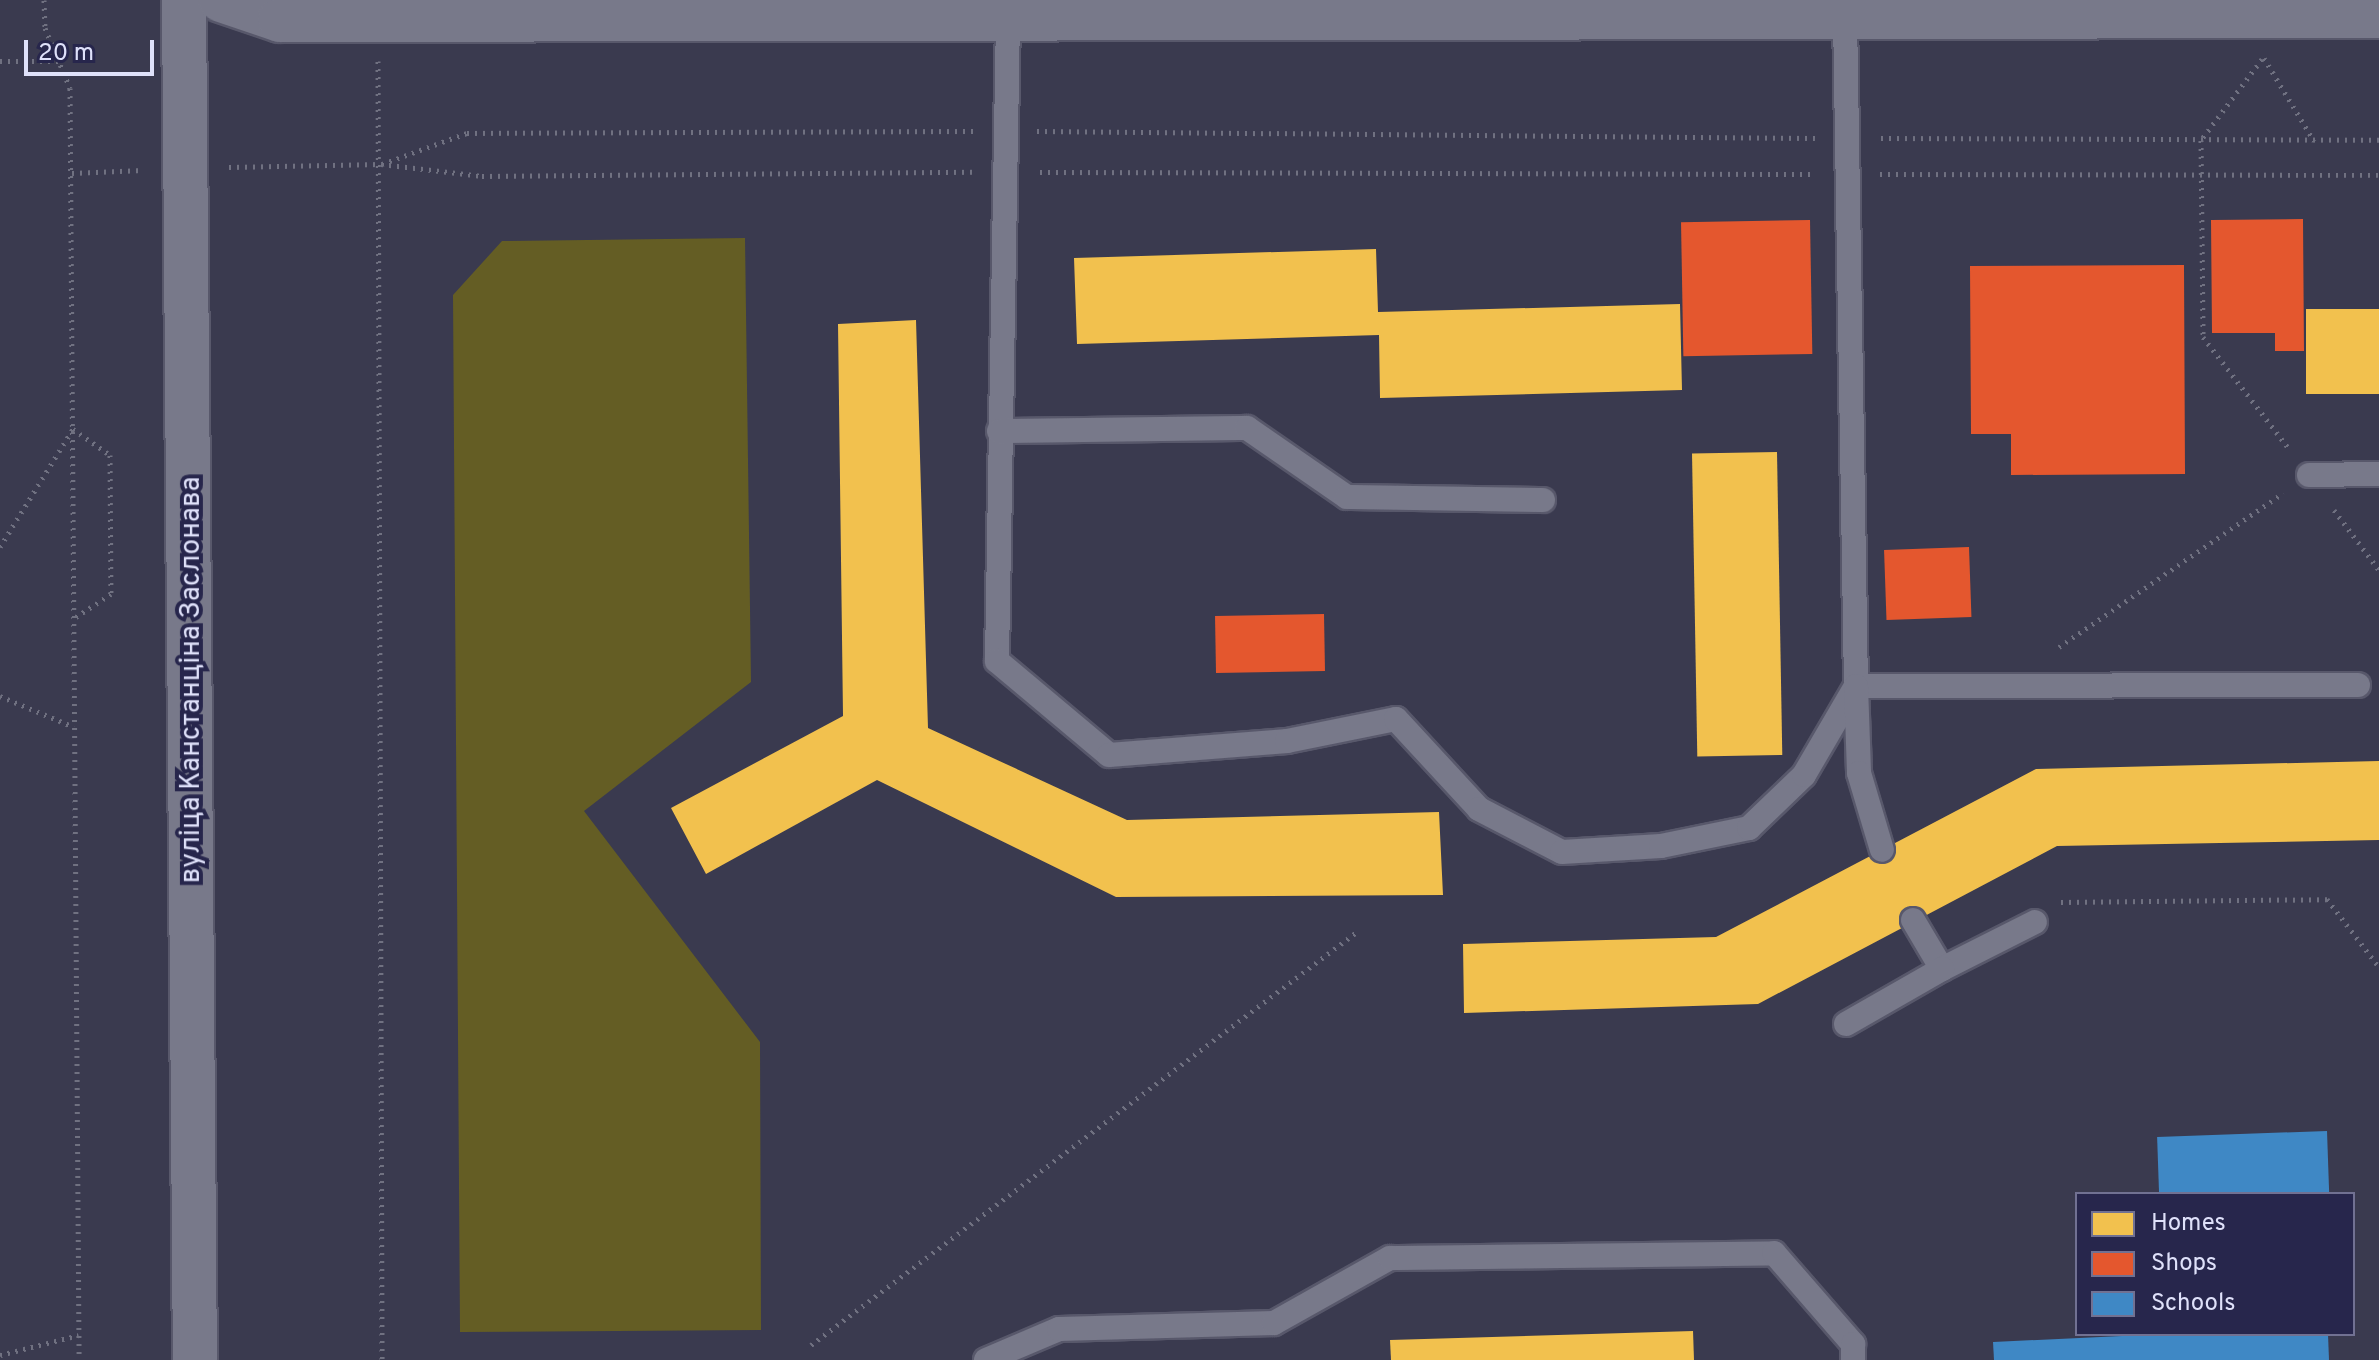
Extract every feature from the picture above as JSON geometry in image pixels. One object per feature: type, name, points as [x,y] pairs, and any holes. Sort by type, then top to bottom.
[{"type":"main road","name":"вуліца Канстанціна Заслонава","points":[[184,0],[195,1360]]},
{"type":"main road","points":[[221,0],[280,20],[1845,16],[2264,37],[2379,16]]},
{"type":"lane","points":[[1845,16],[1859,773],[1882,850]]},
{"type":"lane","points":[[1008,17],[997,661],[1109,755],[1287,741],[1396,719],[1479,809],[1562,852],[1661,846],[1749,828],[1804,775],[1856,686]]},
{"type":"lane","points":[[999,431],[1247,428],[1347,497],[1543,500]]},
{"type":"lane","points":[[2309,475],[2379,474]]},
{"type":"lane","points":[[1856,686],[2358,685]]},
{"type":"lane","points":[[1846,1024],[2040,912]]},
{"type":"lane","points":[[1913,920],[1942,969]]},
{"type":"lane","points":[[986,1360],[1059,1329],[1274,1323],[1390,1258],[1774,1253],[1853,1344],[1853,1360]]},
{"type":"path","points":[[44,0],[45,28],[70,88],[79,1360]]},
{"type":"path","points":[[377,20],[381,164],[382,1360]]},
{"type":"path","points":[[2264,37],[2201,140],[2203,337],[2379,570]]},
{"type":"path","points":[[2264,37],[2314,141]]},
{"type":"path","points":[[0,61],[59,61]]},
{"type":"path","points":[[381,164],[467,133],[1007,131],[2379,140]]},
{"type":"path","points":[[381,164],[482,176],[1006,172],[2379,175]]},
{"type":"path","points":[[0,547],[73,429]]},
{"type":"path","points":[[73,429],[110,455],[111,594],[73,619]]},
{"type":"path","points":[[2059,647],[2309,475]]},
{"type":"path","points":[[0,696],[74,727]]},
{"type":"path","points":[[2040,912],[2327,899],[2379,967]]},
{"type":"path","points":[[811,1345],[1358,931]]},
{"type":"path","points":[[0,1355],[79,1335]]},
{"type":"shaded area","points":[[745,238],[751,682],[584,811],[760,1042],[761,1330],[460,1332],[453,295],[502,241]]},
{"type":"building: Homes","points":[[1376,249],[1378,312],[1680,304],[1682,390],[1380,398],[1379,335],[1077,344],[1074,258]]},
{"type":"building: Homes","points":[[2306,309],[2379,309],[2379,394],[2306,394]]},
{"type":"building: Homes","points":[[916,320],[928,728],[1127,820],[1439,812],[1443,895],[1116,897],[877,780],[706,874],[671,808],[843,716],[838,324]]},
{"type":"building: Homes","points":[[1777,452],[1782,755],[1697,756],[1692,453]]},
{"type":"building: Homes","points":[[2379,761],[2379,840],[2057,846],[1758,1004],[1464,1013],[1463,944],[1716,937],[2036,769]]},
{"type":"building: Homes","points":[[1693,1331],[1694,1360],[1391,1360],[1390,1340]]},
{"type":"building: Shops","points":[[2303,219],[2304,351],[2275,351],[2275,333],[2212,333],[2211,220]]},
{"type":"building: Shops","points":[[1810,220],[1812,354],[1683,356],[1681,222]]},
{"type":"building: Shops","points":[[2184,265],[2185,474],[2011,475],[2011,434],[1971,434],[1970,266]]},
{"type":"building: Shops","points":[[1969,547],[1971,617],[1886,620],[1884,550]]},
{"type":"building: Shops","points":[[1324,614],[1325,671],[1216,673],[1215,616]]},
{"type":"building: Schools","points":[[2327,1131],[2329,1192],[2159,1192],[2157,1137]]},
{"type":"building: Schools","points":[[2121,1336],[2328,1336],[2329,1360],[1994,1360],[1993,1342]]}]
